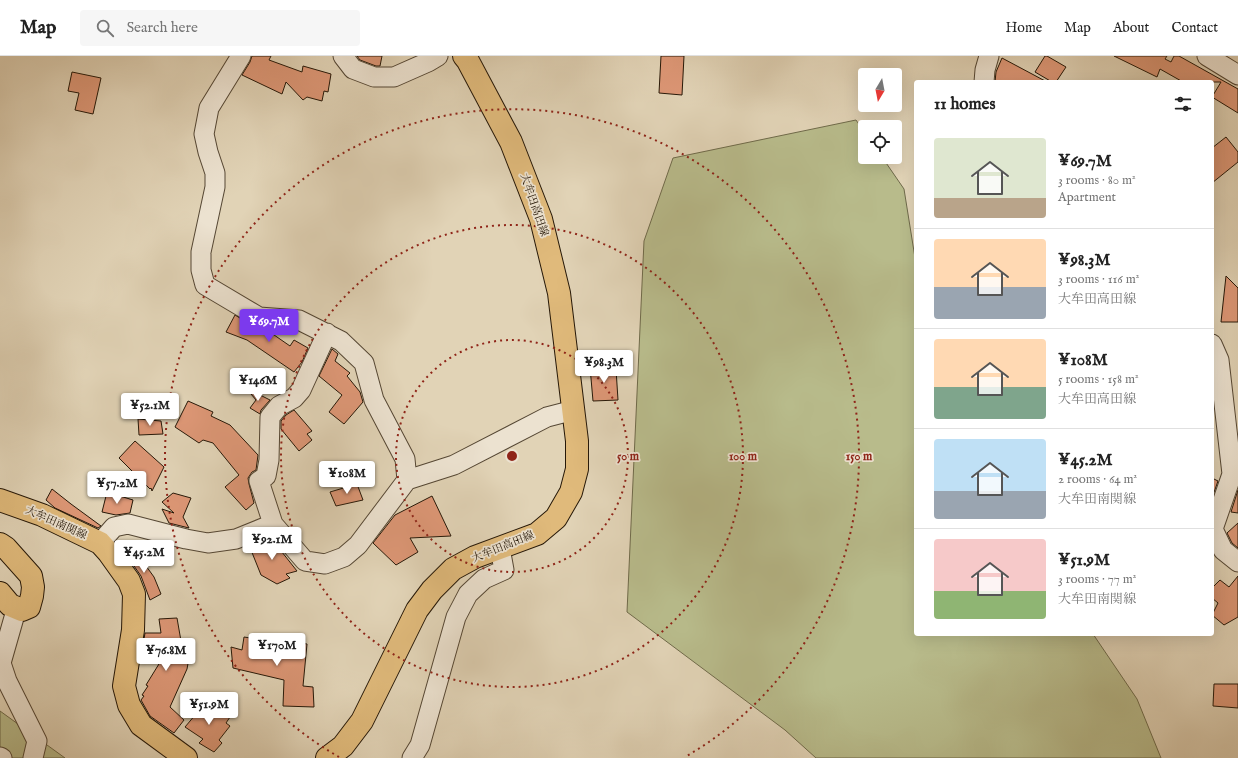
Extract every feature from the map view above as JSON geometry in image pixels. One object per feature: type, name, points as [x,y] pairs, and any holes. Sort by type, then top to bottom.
[{"type":"main road","name":"大牟田高田線","points":[[327,758],[343,746],[362,721],[417,610],[432,590],[454,569],[475,556],[537,534],[556,518],[571,492],[577,469],[577,441],[574,410],[558,293],[541,220],[511,142],[464,56]]},
{"type":"main road","name":"大牟田南関線","points":[[0,500],[42,514],[100,543],[109,553],[129,582],[134,594],[133,630],[124,686],[129,705],[141,725],[157,735],[186,758]]},
{"type":"main road","points":[[0,544],[6,548],[31,576],[33,587],[32,596],[28,607],[22,610],[10,605],[0,593]]},
{"type":"street","points":[[241,56],[209,108],[204,134],[215,173],[215,187],[201,252],[201,270],[205,286],[259,317],[299,320],[327,333],[341,341],[364,363],[374,400],[405,459],[407,480]]},
{"type":"street","points":[[343,56],[353,69],[374,77],[394,77],[438,56]]},
{"type":"street","points":[[984,80],[989,56]]},
{"type":"street","points":[[1206,56],[1238,75]]},
{"type":"street","points":[[327,333],[301,390],[294,398],[279,406],[270,417],[269,460],[266,476],[258,481],[273,524],[305,561],[325,564],[344,557],[358,545],[407,480],[454,464],[547,417],[574,410]]},
{"type":"street","points":[[1214,349],[1219,360],[1232,474],[1214,526]]},
{"type":"street","points":[[100,543],[114,527],[128,524],[208,543],[236,539],[273,524]]},
{"type":"street","points":[[1214,531],[1224,550],[1238,562]]},
{"type":"street","points":[[412,758],[420,745],[456,617],[468,594],[484,579],[504,570],[500,548]]},
{"type":"street","points":[[16,607],[1,663],[7,681],[37,741],[33,758]]},
{"type":"green space","points":[[856,120],[858,123],[858,164],[887,164],[904,189],[914,252],[914,636],[1094,636],[1137,699],[1161,758],[816,758],[785,730],[627,612],[644,241],[673,158]]},
{"type":"green space","points":[[0,711],[65,758],[0,758]]},
{"type":"building","points":[[252,56],[271,56],[269,60],[302,72],[303,66],[331,74],[328,92],[324,91],[322,101],[307,97],[303,100],[286,82],[282,94],[242,75]]},
{"type":"building","points":[[357,56],[382,56],[380,66],[360,60]]},
{"type":"building","points":[[661,56],[684,56],[682,95],[659,93]]},
{"type":"building","points":[[1045,56],[1066,67],[1057,80],[1049,80],[1035,72]]},
{"type":"building","points":[[1114,56],[1167,56],[1165,59],[1171,62],[1174,56],[1179,56],[1238,89],[1238,113],[1214,98],[1214,94],[1221,82],[1214,82],[1214,80],[1179,80],[1160,69],[1157,77]]},
{"type":"building","points":[[1002,58],[1043,80],[995,80],[996,72]]},
{"type":"building","points":[[72,72],[101,78],[93,114],[75,110],[79,93],[68,91]]},
{"type":"building","points":[[1226,137],[1238,152],[1238,162],[1214,181],[1214,146]]},
{"type":"building","points":[[1226,276],[1238,288],[1238,322],[1221,322]]},
{"type":"building","points":[[235,315],[253,326],[264,328],[290,346],[294,340],[308,348],[302,362],[294,372],[247,340],[226,332]]},
{"type":"building","points":[[332,349],[338,354],[335,361],[350,373],[347,376],[360,392],[363,402],[344,424],[329,412],[342,395],[319,376]]},
{"type":"building","points":[[590,367],[616,369],[618,400],[593,401]]},
{"type":"building","points":[[246,388],[270,400],[261,410],[260,414],[250,408],[256,400]]},
{"type":"building","points":[[188,401],[213,412],[211,416],[230,425],[258,455],[256,470],[252,472],[248,478],[254,503],[246,510],[225,487],[239,475],[213,443],[203,440],[199,443],[175,427]]},
{"type":"building","points":[[294,410],[312,431],[307,434],[312,440],[299,451],[281,429],[281,421],[286,415]]},
{"type":"building","points":[[138,419],[161,421],[163,434],[139,435]]},
{"type":"building","points":[[135,441],[164,467],[152,491],[151,488],[150,489],[119,458]]},
{"type":"building","points":[[1214,479],[1218,481],[1214,492]]},
{"type":"building","points":[[357,484],[363,500],[336,506],[330,492]]},
{"type":"building","points":[[52,489],[101,526],[98,528],[55,508],[46,500]]},
{"type":"building","points":[[1238,490],[1238,513],[1231,512]]},
{"type":"building","points":[[107,492],[133,500],[130,513],[116,515],[102,512]]},
{"type":"building","points":[[173,493],[191,498],[183,517],[189,528],[169,523],[162,509],[174,513],[162,502]]},
{"type":"building","points":[[432,496],[451,536],[410,538],[418,552],[396,565],[373,543],[395,515]]},
{"type":"building","points":[[1238,523],[1238,548],[1232,543],[1227,533]]},
{"type":"building","points":[[270,537],[297,571],[286,574],[290,578],[277,584],[261,575],[249,545]]},
{"type":"building","points":[[133,548],[154,577],[161,594],[150,600],[141,576],[125,553]]},
{"type":"building","points":[[1238,576],[1238,617],[1224,625],[1214,617],[1214,611],[1218,603],[1214,600],[1214,586],[1220,580],[1229,587]]},
{"type":"building","points":[[177,618],[181,641],[192,641],[187,669],[170,707],[184,720],[174,733],[150,716],[141,700],[144,696],[142,695],[148,686],[146,685],[162,659],[141,657],[145,633],[161,633],[159,619]]},
{"type":"building","points":[[244,637],[288,644],[288,641],[307,644],[303,686],[313,687],[314,707],[283,706],[284,680],[233,668],[231,647],[242,650]]},
{"type":"building","points":[[1214,684],[1238,684],[1238,708],[1213,706]]},
{"type":"building","points":[[207,701],[230,717],[226,723],[230,726],[219,740],[222,743],[214,752],[199,743],[203,739],[185,727]]}]
